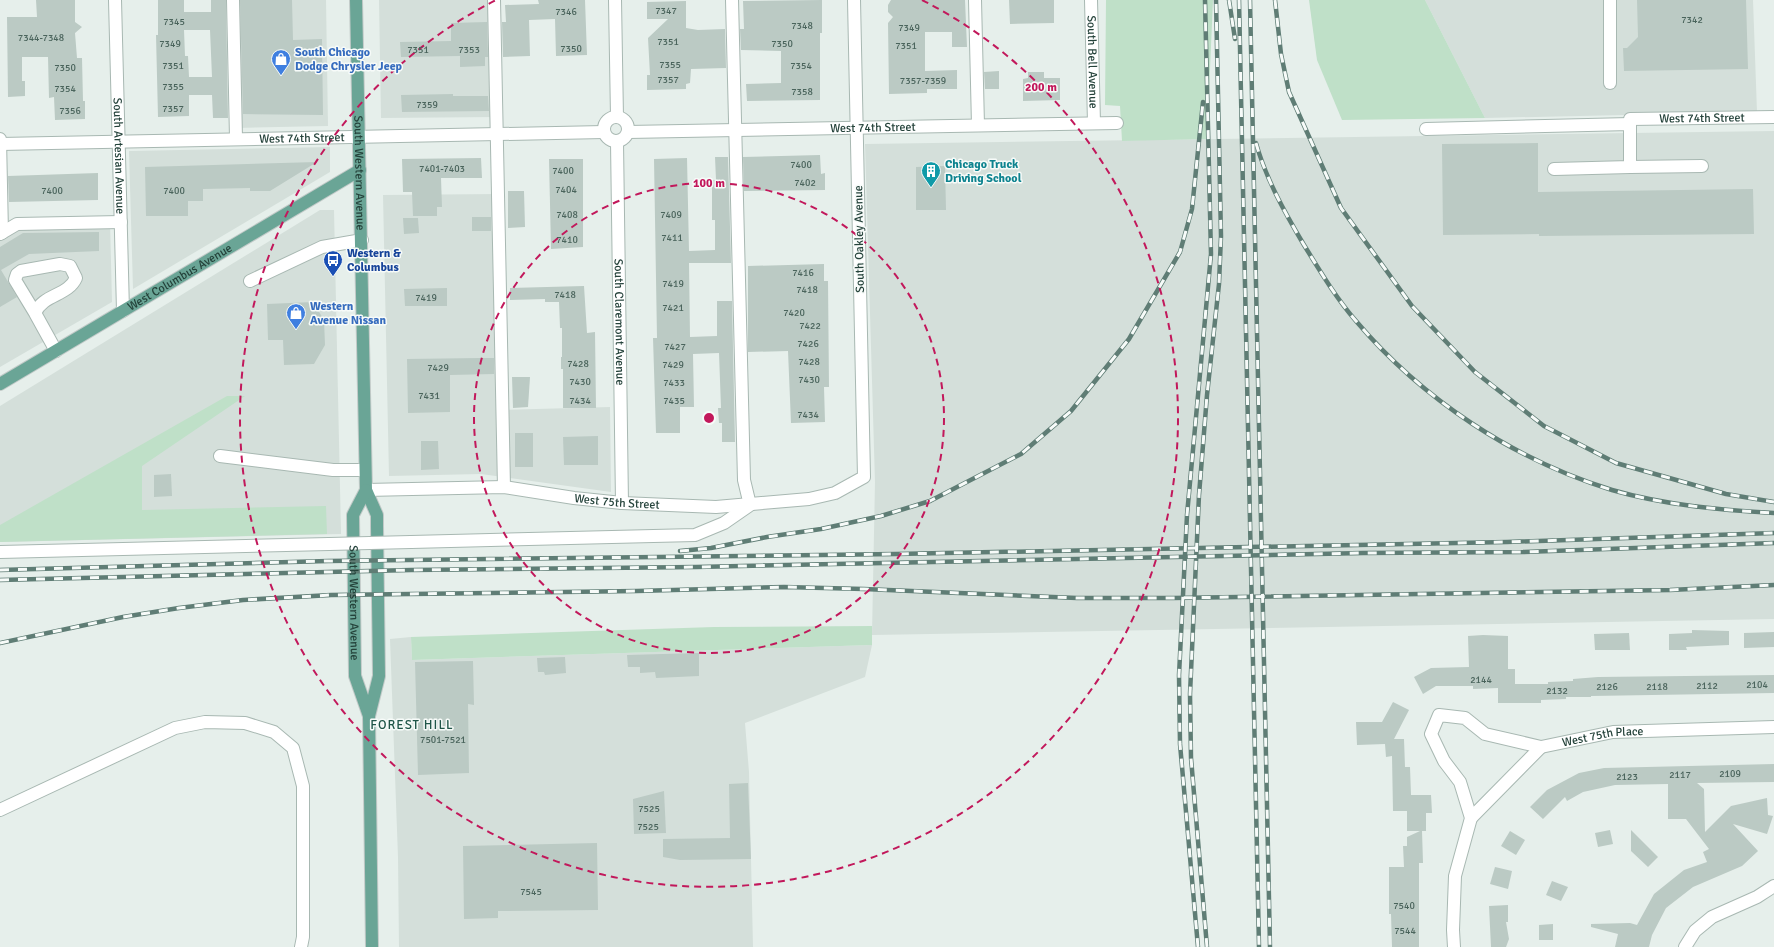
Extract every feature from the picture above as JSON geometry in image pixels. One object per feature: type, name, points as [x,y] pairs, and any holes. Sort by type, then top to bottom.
[{"type":"main road","name":"South Western Avenue","points":[[356,0],[362,240],[365,470],[366,490],[377,516],[379,676],[369,716],[372,947]]},
{"type":"main road","name":"West Columbus Avenue","points":[[0,384],[360,170]]},
{"type":"main road","name":"South Western Avenue","points":[[366,490],[353,516],[355,676],[369,716]]},
{"type":"street","name":"South Artesian Avenue","points":[[115,0],[123,311]]},
{"type":"street","points":[[233,0],[236,138]]},
{"type":"street","points":[[494,0],[504,487]]},
{"type":"street","points":[[615,0],[617,117]]},
{"type":"street","points":[[0,552],[695,535],[724,523],[750,504],[744,480],[734,130],[732,0]]},
{"type":"street","name":"South Oakley Avenue","points":[[854,0],[864,477]]},
{"type":"street","points":[[975,0],[978,126]]},
{"type":"street","name":"South Bell Avenue","points":[[1091,0],[1094,123]]},
{"type":"street","points":[[1610,0],[1610,83]]},
{"type":"street","points":[[617,117],[625,121],[628,132],[624,138],[617,142],[610,140],[604,132],[604,128],[607,121],[617,117]]},
{"type":"street","name":"West 74th Street","points":[[1630,119],[1774,117]]},
{"type":"street","name":"West 74th Street","points":[[628,132],[1118,123]]},
{"type":"street","points":[[1426,129],[1630,124],[1630,167]]},
{"type":"street","name":"West 74th Street","points":[[0,144],[236,138],[604,132]]},
{"type":"street","points":[[0,139],[1,234]]},
{"type":"street","name":"South Claremont Avenue","points":[[617,142],[622,503]]},
{"type":"street","points":[[1554,169],[1702,166]]},
{"type":"street","points":[[1,234],[17,224],[121,222]]},
{"type":"street","points":[[250,281],[322,248],[362,240]]},
{"type":"street","points":[[35,313],[38,305],[73,285],[76,278],[70,266],[60,264],[21,271],[17,274],[15,280],[56,351]]},
{"type":"street","points":[[220,456],[333,470],[365,470]]},
{"type":"street","name":"West 75th Street","points":[[366,490],[504,487],[574,498],[622,503],[716,507],[809,499],[835,492],[864,477]]},
{"type":"street","name":"West 75th Place","points":[[1471,818],[1460,782],[1444,760],[1431,734],[1439,715],[1465,718],[1485,734],[1541,747],[1613,732],[1774,727]]},
{"type":"street","points":[[0,810],[175,728],[205,722],[245,723],[274,732],[293,748],[303,786],[303,936],[301,947]]},
{"type":"street","points":[[1454,947],[1453,930],[1455,876],[1471,818],[1541,747]]},
{"type":"street","points":[[1685,947],[1695,931],[1712,917],[1757,897],[1774,886]]},
{"type":"shaded area","name":"South Chicago Dodge Chrysler Jeep","points":[[233,0],[326,0],[328,126],[236,128]]},
{"type":"shaded area","points":[[379,0],[494,0],[497,117],[381,118]]},
{"type":"shaded area","points":[[1425,0],[1753,0],[1757,112],[1485,118]]},
{"type":"shaded area","points":[[1774,131],[1774,619],[872,635],[875,482],[865,144]]},
{"type":"shaded area","points":[[330,147],[330,172],[133,289],[129,151]]},
{"type":"shaded area","points":[[498,194],[503,410],[610,407],[611,492],[481,474],[389,476],[383,195]]},
{"type":"shaded area","points":[[320,210],[334,210],[341,534],[0,542],[0,406]]},
{"type":"shaded area","points":[[110,222],[112,302],[0,367],[0,234],[17,224]]},
{"type":"shaded area","points":[[411,637],[412,660],[872,645],[865,677],[745,723],[749,772],[753,947],[399,947],[398,857],[390,639]]},
{"type":"green space","points":[[1106,0],[1213,0],[1207,139],[1122,141],[1120,106],[1105,105]]},
{"type":"green space","points":[[1309,0],[1425,0],[1485,118],[1342,120],[1317,60]]},
{"type":"green space","points":[[227,396],[245,396],[142,466],[142,510],[326,506],[327,534],[0,542],[0,525]]},
{"type":"green space","points":[[872,626],[872,645],[412,660],[411,637],[714,627]]},
{"type":"building","points":[[36,0],[75,0],[75,22],[82,27],[75,33],[77,58],[82,58],[85,119],[55,120],[54,97],[49,98],[48,57],[22,57],[22,81],[25,81],[25,96],[8,97],[7,17],[37,17]]},
{"type":"building","points":[[158,0],[184,0],[184,12],[211,12],[211,0],[226,0],[228,118],[213,118],[212,95],[189,95],[189,116],[158,117],[156,35],[158,35]],"holes":[[[184,30],[210,30],[212,77],[189,77],[188,56],[185,56]]]},
{"type":"building","name":"South Chicago Dodge Chrysler Jeep","points":[[240,0],[292,0],[293,40],[322,39],[323,115],[243,114]]},
{"type":"building","points":[[538,0],[585,0],[587,55],[556,56],[555,19],[529,20],[530,56],[503,57],[502,22],[506,22],[505,5],[539,4]]},
{"type":"building","points":[[822,0],[822,33],[820,33],[820,100],[747,101],[746,84],[781,83],[781,51],[741,50],[740,29],[744,29],[743,1]]},
{"type":"building","points":[[891,0],[965,0],[967,47],[952,47],[952,32],[925,32],[925,71],[957,70],[957,89],[927,89],[927,93],[889,94],[888,23],[893,17],[888,12],[888,5]]},
{"type":"building","points":[[1009,0],[1054,0],[1054,23],[1010,24]]},
{"type":"building","points":[[1637,0],[1746,0],[1748,69],[1624,71],[1623,48],[1627,48],[1638,37]]},
{"type":"building","points":[[686,1],[686,28],[698,30],[725,29],[726,68],[691,69],[690,83],[686,84],[686,89],[647,90],[647,75],[650,75],[648,38],[668,19],[647,19],[647,2]]},
{"type":"building","points":[[487,22],[488,57],[485,57],[485,66],[460,67],[460,56],[401,57],[400,42],[451,41],[451,23]]},
{"type":"building","points":[[999,71],[999,89],[985,89],[984,72]]},
{"type":"building","points":[[1028,72],[1044,72],[1044,78],[1060,78],[1060,100],[1023,101],[1023,79],[1028,78]]},
{"type":"building","points":[[453,94],[453,96],[488,96],[489,111],[402,112],[401,95]]},
{"type":"building","points":[[1538,143],[1538,192],[1753,189],[1754,234],[1539,236],[1539,234],[1443,235],[1442,144]]},
{"type":"building","points":[[820,155],[821,174],[825,173],[825,190],[744,191],[743,157]]},
{"type":"building","points":[[715,157],[728,157],[731,263],[689,263],[690,337],[717,336],[717,301],[732,301],[735,442],[722,442],[722,423],[719,423],[718,408],[721,408],[719,353],[693,354],[694,407],[680,407],[680,433],[656,433],[653,338],[657,338],[654,159],[687,158],[689,251],[715,250],[715,220],[712,220],[712,180],[716,180]]},
{"type":"building","points":[[481,158],[482,178],[441,178],[442,207],[437,207],[437,216],[413,216],[412,192],[403,192],[402,159]]},
{"type":"building","points":[[549,159],[583,159],[583,247],[551,249]]},
{"type":"building","points":[[317,162],[270,191],[250,191],[250,188],[203,189],[203,201],[188,201],[188,216],[146,216],[145,167]]},
{"type":"building","name":"Chicago Truck Driving School","points":[[945,166],[946,210],[916,210],[916,167]]},
{"type":"building","points":[[98,173],[98,200],[9,202],[8,176]]},
{"type":"building","points":[[508,191],[524,191],[525,227],[508,228]]},
{"type":"building","points":[[472,217],[491,217],[491,231],[472,231]]},
{"type":"building","points":[[403,218],[418,218],[419,233],[404,234]]},
{"type":"building","points":[[99,232],[99,251],[29,254],[1,270],[17,297],[0,307],[0,247],[23,233]]},
{"type":"building","points":[[824,264],[824,281],[828,281],[829,387],[824,387],[825,422],[791,423],[788,351],[748,352],[748,266]]},
{"type":"building","points":[[584,286],[587,333],[595,332],[596,408],[563,408],[563,369],[561,369],[562,328],[560,328],[559,302],[545,302],[545,299],[510,300],[510,288]]},
{"type":"building","points":[[447,288],[447,306],[405,306],[404,289]]},
{"type":"building","name":"Western Avenue Nissan","points":[[313,302],[324,320],[325,345],[314,364],[284,365],[283,340],[268,340],[267,304]]},
{"type":"building","points":[[494,358],[494,374],[450,375],[450,412],[408,413],[407,359]]},
{"type":"building","points":[[512,377],[530,377],[528,407],[513,408]]},
{"type":"building","points":[[515,433],[533,433],[533,467],[515,467]]},
{"type":"building","points":[[598,436],[598,465],[564,465],[563,437]]},
{"type":"building","points":[[421,441],[438,441],[439,469],[421,470]]},
{"type":"building","points":[[171,474],[172,496],[154,497],[154,475]]},
{"type":"building","points":[[1692,630],[1729,631],[1729,645],[1686,647],[1687,650],[1669,650],[1669,634],[1692,633]]},
{"type":"building","points":[[1774,632],[1774,647],[1744,648],[1744,633]]},
{"type":"building","points":[[1629,633],[1630,650],[1595,650],[1594,634]]},
{"type":"building","points":[[1468,636],[1508,636],[1508,669],[1515,669],[1515,684],[1548,684],[1548,682],[1573,681],[1573,679],[1598,677],[1774,675],[1774,693],[1566,697],[1566,699],[1541,700],[1541,703],[1498,703],[1498,688],[1473,689],[1473,686],[1436,686],[1423,694],[1414,677],[1431,668],[1469,667]]},
{"type":"building","points":[[699,653],[699,676],[656,678],[655,672],[640,673],[640,667],[628,667],[627,655]]},
{"type":"building","points":[[565,657],[566,673],[545,675],[544,672],[538,672],[537,658]]},
{"type":"building","points":[[473,661],[474,705],[468,704],[469,773],[418,775],[415,662]]},
{"type":"building","points":[[1393,702],[1409,710],[1394,739],[1404,739],[1405,767],[1410,767],[1411,795],[1431,795],[1432,813],[1426,813],[1426,831],[1422,831],[1423,863],[1419,863],[1419,947],[1392,947],[1391,914],[1389,914],[1389,867],[1404,867],[1403,846],[1407,846],[1407,837],[1420,831],[1407,831],[1407,811],[1393,811],[1392,756],[1386,757],[1385,744],[1357,745],[1356,722],[1382,722]]},
{"type":"building","points":[[1774,764],[1774,782],[1697,783],[1704,789],[1705,832],[1731,806],[1767,798],[1768,815],[1773,816],[1767,834],[1733,824],[1758,851],[1742,866],[1693,887],[1666,908],[1652,935],[1649,947],[1615,947],[1618,934],[1591,927],[1591,924],[1630,923],[1637,925],[1654,894],[1684,870],[1707,862],[1703,852],[1709,849],[1686,819],[1668,819],[1668,784],[1615,785],[1583,792],[1567,801],[1565,797],[1543,819],[1530,807],[1547,790],[1579,773],[1604,768]]},
{"type":"building","points":[[748,783],[751,859],[680,860],[663,857],[663,839],[730,838],[729,784]]},
{"type":"building","points":[[664,791],[666,833],[634,834],[633,799]]},
{"type":"building","points":[[1610,830],[1613,844],[1598,847],[1595,833]]},
{"type":"building","points":[[1631,830],[1658,857],[1648,867],[1631,851]]},
{"type":"building","points":[[1510,831],[1525,840],[1516,855],[1501,846]]},
{"type":"building","points":[[597,843],[598,910],[498,911],[498,918],[464,919],[463,846]]},
{"type":"building","points":[[1495,867],[1512,871],[1508,889],[1490,884]]},
{"type":"building","points":[[1552,881],[1568,887],[1561,901],[1546,895]]},
{"type":"building","points":[[1508,905],[1508,922],[1506,922],[1509,939],[1506,947],[1491,947],[1489,906]]},
{"type":"building","points":[[1553,924],[1553,940],[1539,940],[1539,925]]},
{"type":"railway","points":[[1198,947],[1180,744],[1179,675],[1187,515],[1211,254],[1205,0]]},
{"type":"railway","points":[[1207,947],[1191,758],[1190,694],[1199,495],[1207,395],[1219,284],[1221,236],[1216,0]]},
{"type":"railway","points":[[1229,0],[1235,39]]},
{"type":"railway","points":[[1239,0],[1259,947]]},
{"type":"railway","points":[[1250,0],[1270,947]]},
{"type":"railway","points":[[1275,0],[1281,54],[1289,92],[1341,208],[1412,306],[1475,372],[1544,426],[1616,463],[1726,494],[1774,502]]},
{"type":"railway","points":[[680,551],[711,548],[767,537],[821,529],[881,516],[930,501],[1021,454],[1071,411],[1129,339],[1180,252],[1192,209],[1203,102]]},
{"type":"railway","points":[[1256,143],[1265,170],[1283,208],[1335,294],[1356,321],[1410,376],[1440,401],[1472,424],[1505,444],[1540,462],[1612,490],[1652,500],[1692,506],[1774,513]]},
{"type":"railway","points":[[0,570],[328,561],[896,554],[1507,542],[1774,533]]},
{"type":"railway","points":[[0,580],[411,570],[696,567],[1363,553],[1523,552],[1774,543]]},
{"type":"railway","points":[[0,643],[123,617],[179,608],[243,600],[331,595],[637,591],[784,587],[1077,598],[1173,598],[1670,590],[1774,585]]},
{"type":"place","name":"South Chicago Dodge Chrysler Jeep","points":[[281,76]]},
{"type":"place","name":"Chicago Truck Driving School","points":[[931,188]]},
{"type":"place","name":"Western & Columbus","points":[[333,277]]},
{"type":"place","name":"Western Avenue Nissan","points":[[296,330]]},
{"type":"district","name":"FOREST HILL","points":[[412,724]]}]
